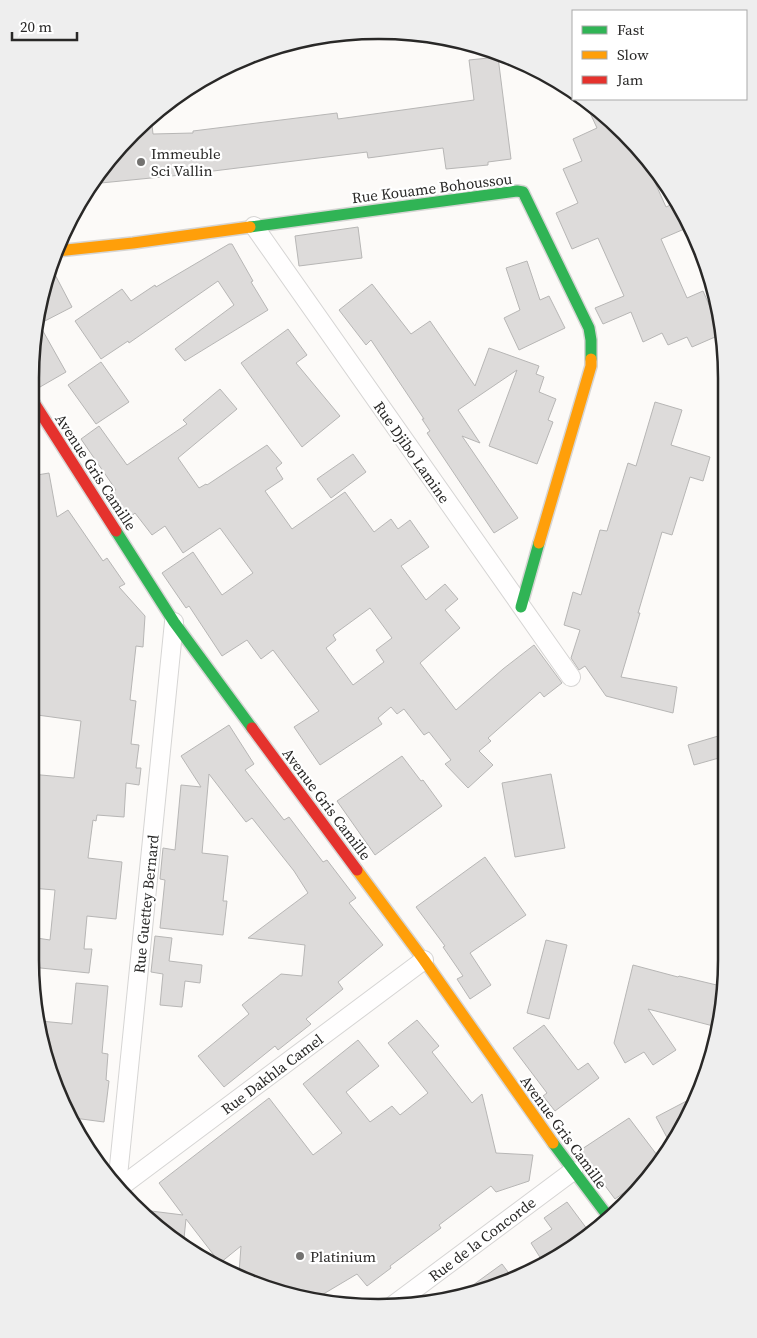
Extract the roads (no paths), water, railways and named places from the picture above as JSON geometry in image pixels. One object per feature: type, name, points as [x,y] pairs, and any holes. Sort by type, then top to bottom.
[{"type":"street","name":"Rue Kouame Bohoussou","points":[[64,250],[133,243],[517,191],[522,192],[589,328],[591,366],[521,607]]},
{"type":"street","name":"Rue Djibo Lamine","points":[[254,226],[571,677]]},
{"type":"street","name":"Avenue Gris Camille","points":[[39,411],[174,622],[424,960],[573,1171],[605,1213]]},
{"type":"street","name":"Rue Guettey Bernard","points":[[119,1179],[174,622]]},
{"type":"street","name":"Rue Dakhla Camel","points":[[123,1184],[424,960]]},
{"type":"street","name":"Rue de la Concorde","points":[[401,1299],[573,1171]]},
{"type":"place","name":"Immeuble Sci Vallin","points":[[141,162]]},
{"type":"place","name":"Platinium","points":[[300,1256]]}]
